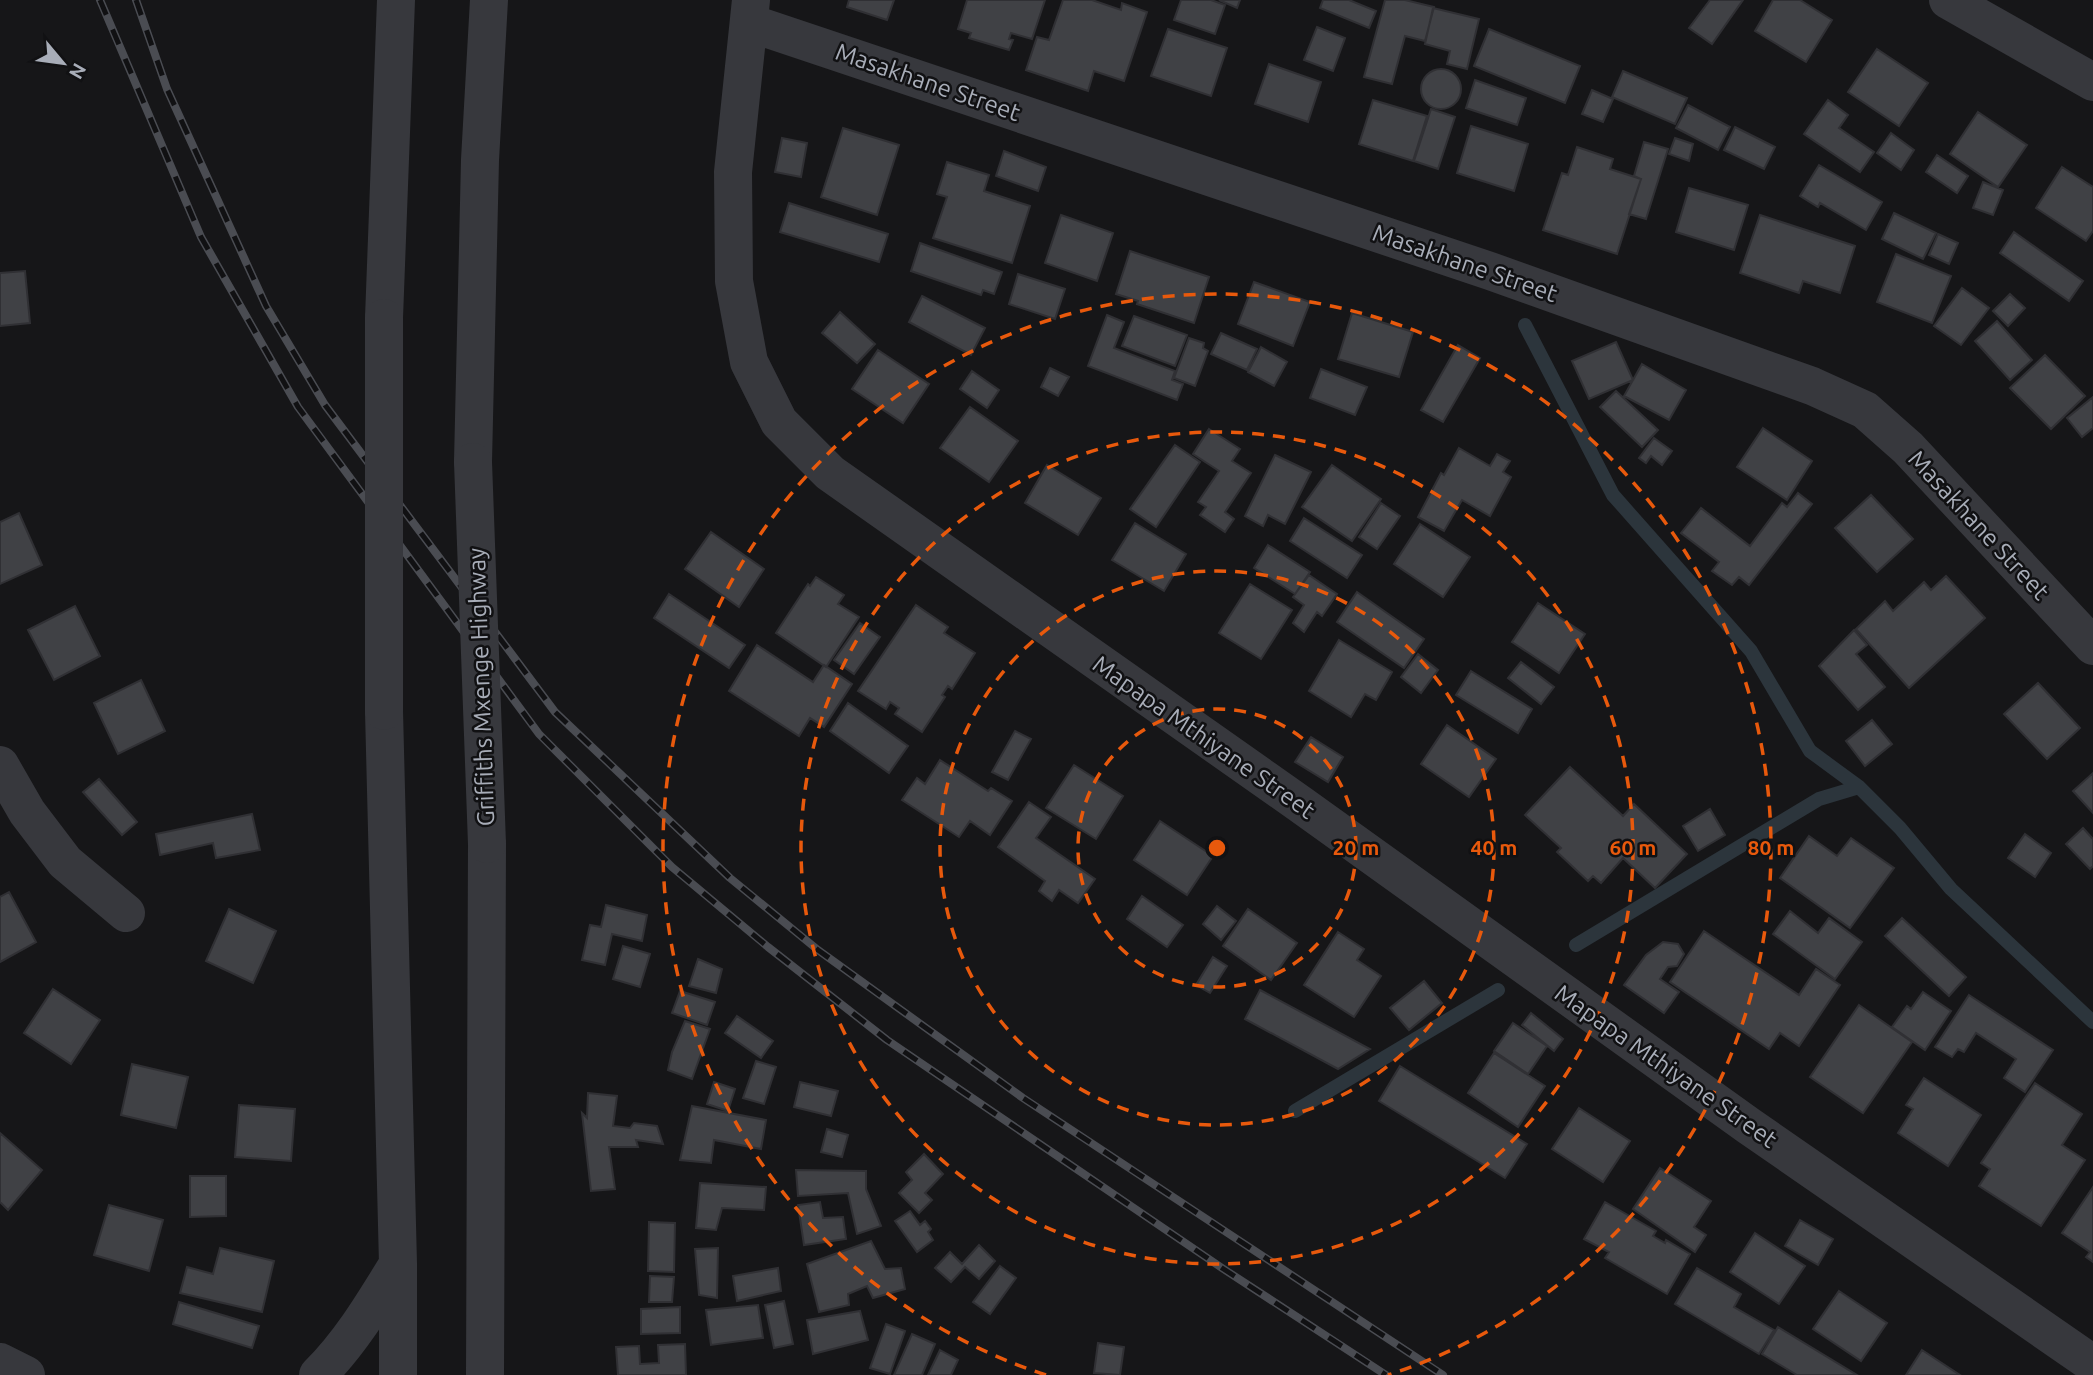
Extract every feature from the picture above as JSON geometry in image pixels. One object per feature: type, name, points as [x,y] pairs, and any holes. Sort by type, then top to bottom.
[{"type":"street","points":[[396,0],[384,318],[384,711],[398,1264],[398,1375]]},
{"type":"street","name":"Griffiths Mxenge Highway","points":[[485,1375],[487,844],[473,462],[480,160],[489,0]]},
{"type":"street","points":[[1948,0],[2091,77]]},
{"type":"street","name":"Masakhane Street","points":[[751,11],[1812,386],[1865,410],[1909,448],[2093,646]]},
{"type":"street","name":"Mapapa Mthiyane Street","points":[[751,11],[733,172],[734,281],[749,362],[779,422],[830,473],[1311,811],[1749,1126],[2093,1364]]},
{"type":"street","points":[[0,765],[27,812],[65,862],[125,913]]},
{"type":"street","points":[[318,1375],[336,1357],[356,1330],[398,1264]]},
{"type":"street","points":[[0,1362],[26,1375]]},
{"type":"building","points":[[849,0],[894,0],[887,20],[847,7]]},
{"type":"building","points":[[967,0],[1045,0],[1032,39],[1011,33],[1009,39],[1013,40],[1009,50],[969,38],[971,33],[958,29]]},
{"type":"building","points":[[1063,0],[1092,0],[1121,10],[1122,3],[1147,12],[1124,81],[1094,71],[1088,91],[1026,70],[1037,37],[1049,40]]},
{"type":"building","points":[[1181,0],[1211,0],[1225,5],[1215,34],[1174,20]]},
{"type":"building","points":[[1219,0],[1240,0],[1237,8]]},
{"type":"building","points":[[1323,0],[1349,0],[1376,11],[1369,28],[1320,8]]},
{"type":"building","points":[[1385,0],[1405,0],[1434,7],[1425,41],[1405,36],[1392,84],[1364,77]]},
{"type":"building","points":[[1710,0],[1743,0],[1712,44],[1689,28]]},
{"type":"building","points":[[1773,0],[1800,0],[1832,20],[1806,62],[1755,31]]},
{"type":"building","points":[[1433,8],[1479,19],[1467,69],[1447,64],[1450,51],[1425,44]]},
{"type":"building","points":[[1317,27],[1345,38],[1333,71],[1304,60]]},
{"type":"building","points":[[1168,29],[1227,48],[1211,96],[1151,76]]},
{"type":"building","points":[[1489,29],[1580,66],[1565,103],[1474,66]]},
{"type":"building","points":[[1877,49],[1928,83],[1899,126],[1848,92]]},
{"type":"building","points":[[1269,64],[1321,82],[1308,122],[1255,104]]},
{"type":"building","points":[[1441,69],[1449,70],[1455,75],[1460,81],[1460,97],[1455,103],[1449,108],[1441,109],[1433,108],[1427,103],[1422,97],[1421,89],[1422,81],[1427,75],[1433,70]]},
{"type":"building","points":[[1623,71],[1687,98],[1675,124],[1612,97]]},
{"type":"building","points":[[1475,80],[1526,98],[1517,125],[1466,108]]},
{"type":"building","points":[[1592,90],[1613,99],[1603,122],[1582,114]]},
{"type":"building","points":[[1373,100],[1427,116],[1413,161],[1359,144]]},
{"type":"building","points":[[1828,100],[1848,115],[1839,128],[1874,152],[1860,172],[1804,134]]},
{"type":"building","points":[[1688,105],[1730,127],[1718,150],[1676,128]]},
{"type":"building","points":[[1431,109],[1455,117],[1438,169],[1414,161]]},
{"type":"building","points":[[1978,112],[2027,145],[1998,187],[1950,154]]},
{"type":"building","points":[[1471,126],[1528,144],[1514,191],[1457,173]]},
{"type":"building","points":[[1735,127],[1775,147],[1764,169],[1724,150]]},
{"type":"building","points":[[843,128],[899,145],[877,215],[821,197]]},
{"type":"building","points":[[1891,133],[1914,150],[1901,170],[1877,153]]},
{"type":"building","points":[[782,138],[807,143],[801,177],[775,172]]},
{"type":"building","points":[[1675,138],[1693,144],[1689,161],[1669,154]]},
{"type":"building","points":[[1644,142],[1668,149],[1646,219],[1629,214],[1641,179],[1634,176]]},
{"type":"building","points":[[1577,147],[1613,159],[1610,169],[1641,179],[1617,254],[1543,230],[1562,173],[1568,175]]},
{"type":"building","points":[[1004,151],[1046,167],[1038,191],[996,176]]},
{"type":"building","points":[[1937,155],[1968,176],[1957,193],[1926,172]]},
{"type":"building","points":[[947,162],[989,175],[984,191],[1030,206],[1012,263],[933,238],[947,197],[937,194]]},
{"type":"building","points":[[1819,165],[1882,202],[1866,230],[1820,203],[1818,207],[1800,196]]},
{"type":"building","points":[[2062,167],[2093,187],[2093,231],[2086,241],[2036,208]]},
{"type":"building","points":[[1983,182],[2003,190],[1993,215],[1973,208]]},
{"type":"building","points":[[1689,188],[1748,205],[1734,250],[1676,232]]},
{"type":"building","points":[[789,203],[888,234],[879,262],[780,232]]},
{"type":"building","points":[[1894,213],[1936,233],[1923,259],[1882,239]]},
{"type":"building","points":[[1061,215],[1113,233],[1097,281],[1045,263]]},
{"type":"building","points":[[1760,215],[1855,246],[1840,293],[1803,281],[1799,293],[1740,273]]},
{"type":"building","points":[[2014,232],[2083,281],[2069,301],[2000,253]]},
{"type":"building","points":[[1938,234],[1958,243],[1949,264],[1929,255]]},
{"type":"building","points":[[920,243],[1002,272],[994,294],[983,290],[981,295],[911,271]]},
{"type":"building","points":[[1130,251],[1209,277],[1194,323],[1116,294]]},
{"type":"building","points":[[1896,254],[1951,276],[1932,323],[1877,302]]},
{"type":"building","points":[[25,271],[30,323],[0,326],[0,273]]},
{"type":"building","points":[[1018,274],[1065,289],[1055,319],[1009,304]]},
{"type":"building","points":[[1254,282],[1310,302],[1293,346],[1238,324]]},
{"type":"building","points":[[1962,288],[1989,308],[1961,345],[1934,326]]},
{"type":"building","points":[[2010,294],[2025,308],[2008,326],[1993,311]]},
{"type":"building","points":[[922,296],[985,328],[971,355],[909,322]]},
{"type":"building","points":[[840,312],[875,344],[857,363],[822,333]]},
{"type":"building","points":[[1352,313],[1413,332],[1399,377],[1338,359]]},
{"type":"building","points":[[1107,315],[1124,322],[1114,348],[1175,371],[1172,380],[1183,384],[1177,400],[1088,366]]},
{"type":"building","points":[[1134,316],[1187,335],[1175,366],[1122,346]]},
{"type":"building","points":[[1997,321],[2032,360],[2010,380],[1975,341]]},
{"type":"building","points":[[1221,333],[1257,349],[1247,370],[1211,354]]},
{"type":"building","points":[[1189,338],[1204,343],[1203,348],[1208,351],[1195,386],[1174,378]]},
{"type":"building","points":[[1616,342],[1633,380],[1589,399],[1572,361]]},
{"type":"building","points":[[1458,345],[1480,358],[1443,422],[1421,410]]},
{"type":"building","points":[[1261,347],[1287,362],[1274,386],[1248,372]]},
{"type":"building","points":[[878,350],[929,384],[903,423],[852,389]]},
{"type":"building","points":[[2045,355],[2085,396],[2051,429],[2010,388]]},
{"type":"building","points":[[1642,364],[1686,390],[1669,420],[1624,396]]},
{"type":"building","points":[[1050,368],[1069,377],[1058,396],[1041,387]]},
{"type":"building","points":[[1321,369],[1367,387],[1355,415],[1310,398]]},
{"type":"building","points":[[972,371],[999,390],[987,408],[960,389]]},
{"type":"building","points":[[1616,391],[1658,430],[1642,447],[1600,407]]},
{"type":"building","points":[[2093,397],[2093,428],[2082,437],[2067,418]]},
{"type":"building","points":[[970,407],[1018,441],[989,482],[940,448]]},
{"type":"building","points":[[1763,428],[1812,461],[1787,500],[1737,467]]},
{"type":"building","points":[[1209,429],[1240,449],[1232,461],[1251,473],[1225,512],[1234,519],[1225,532],[1200,515],[1206,507],[1198,502],[1219,471],[1193,454]]},
{"type":"building","points":[[1654,438],[1672,451],[1662,465],[1651,456],[1646,463],[1639,458]]},
{"type":"building","points":[[1175,445],[1200,462],[1156,527],[1130,509]]},
{"type":"building","points":[[1459,448],[1490,466],[1497,454],[1510,461],[1503,472],[1511,477],[1490,516],[1462,500],[1444,531],[1418,517],[1441,473],[1444,475]]},
{"type":"building","points":[[1275,455],[1311,472],[1285,524],[1268,515],[1263,526],[1245,516]]},
{"type":"building","points":[[1047,465],[1101,498],[1078,535],[1025,503]]},
{"type":"building","points":[[1332,465],[1381,499],[1352,541],[1302,507]]},
{"type":"building","points":[[1798,493],[1812,504],[1749,585],[1739,577],[1732,585],[1712,571],[1719,562],[1681,533],[1701,508],[1750,546],[1782,503],[1787,507]]},
{"type":"building","points":[[1871,495],[1913,539],[1877,572],[1835,528]]},
{"type":"building","points":[[1381,503],[1400,516],[1377,549],[1359,537]]},
{"type":"building","points":[[19,513],[42,565],[0,584],[0,522]]},
{"type":"building","points":[[1304,518],[1362,555],[1347,578],[1290,541]]},
{"type":"building","points":[[1135,523],[1186,554],[1164,591],[1112,560]]},
{"type":"building","points":[[1420,524],[1470,557],[1443,597],[1394,564]]},
{"type":"building","points":[[711,532],[764,569],[739,607],[685,569]]},
{"type":"building","points":[[1268,545],[1310,572],[1295,594],[1254,568]]},
{"type":"building","points":[[1309,575],[1337,594],[1322,616],[1317,612],[1304,632],[1293,623],[1304,605],[1293,597]]},
{"type":"building","points":[[1946,576],[1985,618],[1909,688],[1856,629],[1885,601],[1893,611],[1924,582],[1931,590]]},
{"type":"building","points":[[816,577],[844,595],[838,604],[859,617],[826,667],[776,633],[808,584],[810,586]]},
{"type":"building","points":[[1250,584],[1292,610],[1261,659],[1219,633]]},
{"type":"building","points":[[1357,592],[1424,639],[1404,668],[1337,622]]},
{"type":"building","points":[[669,594],[745,645],[729,668],[654,618]]},
{"type":"building","points":[[1538,603],[1585,634],[1559,673],[1512,642]]},
{"type":"building","points":[[916,605],[948,627],[944,633],[975,653],[952,689],[948,686],[942,695],[945,697],[922,732],[895,714],[899,708],[890,702],[886,709],[858,691]]},
{"type":"building","points":[[75,606],[100,656],[54,680],[28,630]]},
{"type":"building","points":[[860,623],[880,637],[854,674],[834,660]]},
{"type":"building","points":[[1854,630],[1867,645],[1856,654],[1885,687],[1858,710],[1819,666]]},
{"type":"building","points":[[1339,640],[1392,672],[1376,700],[1365,694],[1351,717],[1309,691]]},
{"type":"building","points":[[757,645],[813,682],[824,665],[852,684],[824,727],[810,718],[799,736],[729,691]]},
{"type":"building","points":[[1418,654],[1438,670],[1421,693],[1401,677]]},
{"type":"building","points":[[1521,662],[1554,687],[1541,704],[1508,678]]},
{"type":"building","points":[[1471,671],[1532,709],[1518,733],[1456,695]]},
{"type":"building","points":[[141,680],[165,731],[118,754],[94,703]]},
{"type":"building","points":[[2038,683],[2080,728],[2047,759],[2004,714]]},
{"type":"building","points":[[848,703],[908,746],[889,773],[830,731]]},
{"type":"building","points":[[1872,720],[1892,744],[1865,766],[1846,741]]},
{"type":"building","points":[[1447,725],[1496,759],[1469,797],[1421,764]]},
{"type":"building","points":[[1015,731],[1031,739],[1008,780],[992,772]]},
{"type":"building","points":[[1311,737],[1343,757],[1328,782],[1295,762]]},
{"type":"building","points":[[940,760],[988,791],[991,788],[1012,801],[990,835],[970,821],[959,837],[902,800],[917,778],[925,784]]},
{"type":"building","points":[[1074,765],[1123,796],[1096,839],[1046,808]]},
{"type":"building","points":[[1570,767],[1623,816],[1634,804],[1687,854],[1655,888],[1623,858],[1601,883],[1593,876],[1588,881],[1557,852],[1561,848],[1525,815]]},
{"type":"building","points":[[2093,773],[2093,813],[2073,791]]},
{"type":"building","points":[[99,779],[137,822],[122,835],[83,792]]},
{"type":"building","points":[[1029,802],[1051,817],[1036,838],[1095,879],[1078,903],[1059,890],[1052,901],[1039,891],[1045,881],[998,847]]},
{"type":"building","points":[[1710,809],[1725,835],[1698,851],[1683,826]]},
{"type":"building","points":[[252,814],[260,850],[216,858],[213,843],[160,855],[156,834]]},
{"type":"building","points":[[1160,821],[1213,856],[1187,895],[1134,860]]},
{"type":"building","points":[[2083,828],[2093,839],[2093,866],[2090,869],[2066,844]]},
{"type":"building","points":[[2025,834],[2051,853],[2035,877],[2008,858]]},
{"type":"building","points":[[1809,836],[1837,856],[1851,838],[1894,868],[1850,928],[1780,878]]},
{"type":"building","points":[[9,892],[36,942],[0,962],[0,897]]},
{"type":"building","points":[[1142,896],[1183,925],[1167,947],[1127,919]]},
{"type":"building","points":[[606,905],[647,915],[642,941],[612,934],[605,965],[582,960],[590,925],[601,927]]},
{"type":"building","points":[[1217,906],[1236,921],[1221,940],[1203,924]]},
{"type":"building","points":[[229,909],[276,931],[253,983],[206,961]]},
{"type":"building","points":[[1248,909],[1297,943],[1271,980],[1223,946]]},
{"type":"building","points":[[1790,911],[1818,933],[1829,918],[1862,942],[1835,979],[1773,934]]},
{"type":"building","points":[[1902,918],[1966,977],[1949,996],[1885,936]]},
{"type":"building","points":[[1704,931],[1799,995],[1816,969],[1840,985],[1799,1046],[1780,1033],[1769,1049],[1670,982]]},
{"type":"building","points":[[1338,932],[1364,949],[1357,960],[1381,976],[1354,1017],[1304,985]]},
{"type":"building","points":[[1663,942],[1678,944],[1684,954],[1677,966],[1668,967],[1660,979],[1679,992],[1664,1013],[1624,985],[1646,955]]},
{"type":"building","points":[[623,946],[650,954],[640,987],[613,979]]},
{"type":"building","points":[[1213,957],[1227,966],[1210,993],[1196,985]]},
{"type":"building","points":[[698,959],[722,969],[716,993],[689,986]]},
{"type":"building","points":[[1424,981],[1442,1003],[1409,1030],[1390,1008]]},
{"type":"building","points":[[53,989],[100,1020],[71,1064],[24,1033]]},
{"type":"building","points":[[1260,990],[1370,1049],[1338,1069],[1245,1019]]},
{"type":"building","points":[[680,991],[715,1002],[707,1025],[672,1013]]},
{"type":"building","points":[[1923,992],[1951,1011],[1925,1050],[1892,1027],[1907,1006],[1911,1009]]},
{"type":"building","points":[[1969,995],[2053,1050],[2025,1092],[2004,1078],[2016,1059],[1976,1033],[1964,1052],[1958,1049],[1952,1057],[1935,1047]]},
{"type":"building","points":[[1859,1005],[1912,1042],[1863,1113],[1810,1077]]},
{"type":"building","points":[[1531,1013],[1563,1039],[1554,1051],[1522,1025]]},
{"type":"building","points":[[737,1016],[773,1041],[761,1058],[725,1033]]},
{"type":"building","points":[[685,1021],[710,1029],[692,1079],[668,1070],[672,1052]]},
{"type":"building","points":[[1513,1023],[1547,1046],[1528,1074],[1494,1051]]},
{"type":"building","points":[[1494,1053],[1545,1086],[1518,1127],[1468,1093]]},
{"type":"building","points":[[756,1061],[776,1067],[764,1104],[743,1098]]},
{"type":"building","points":[[132,1064],[188,1077],[176,1128],[121,1115]]},
{"type":"building","points":[[1400,1066],[1527,1144],[1505,1178],[1379,1101]]},
{"type":"building","points":[[1924,1078],[1981,1115],[1948,1166],[1898,1133],[1913,1109],[1906,1105]]},
{"type":"building","points":[[714,1082],[735,1089],[728,1111],[707,1104]]},
{"type":"building","points":[[800,1082],[838,1091],[831,1116],[794,1107]]},
{"type":"building","points":[[2035,1083],[2082,1114],[2062,1145],[2085,1160],[2041,1226],[1979,1186],[1990,1169],[1981,1163]]},
{"type":"building","points":[[588,1093],[617,1096],[613,1126],[630,1128],[634,1123],[657,1126],[663,1144],[636,1140],[638,1147],[609,1147],[615,1189],[591,1191],[582,1113],[587,1118]]},
{"type":"building","points":[[239,1105],[295,1109],[291,1161],[235,1157]]},
{"type":"building","points":[[692,1106],[766,1120],[761,1149],[714,1140],[711,1163],[680,1160]]},
{"type":"building","points":[[1579,1108],[1630,1141],[1603,1182],[1552,1149]]},
{"type":"building","points":[[827,1129],[848,1135],[842,1157],[821,1152]]},
{"type":"building","points":[[0,1133],[42,1170],[8,1210],[0,1202]]},
{"type":"building","points":[[924,1154],[943,1174],[925,1193],[932,1200],[919,1213],[899,1193],[912,1180],[906,1172]]},
{"type":"building","points":[[1660,1168],[1711,1201],[1694,1227],[1706,1235],[1695,1252],[1633,1209]]},
{"type":"building","points":[[796,1170],[866,1171],[866,1189],[881,1226],[857,1234],[848,1193],[798,1196]]},
{"type":"building","points":[[190,1176],[226,1176],[226,1216],[190,1217]]},
{"type":"building","points":[[700,1183],[766,1187],[764,1210],[722,1208],[716,1230],[696,1228]]},
{"type":"building","points":[[2093,1187],[2093,1262],[2086,1257],[2090,1252],[2062,1233]]},
{"type":"building","points":[[820,1202],[823,1218],[843,1217],[846,1239],[804,1245],[798,1205]]},
{"type":"building","points":[[1605,1202],[1656,1231],[1653,1236],[1690,1254],[1667,1294],[1605,1258],[1609,1252],[1584,1239]]},
{"type":"building","points":[[109,1205],[163,1220],[149,1271],[94,1255]]},
{"type":"building","points":[[910,1211],[920,1225],[925,1221],[931,1229],[928,1232],[933,1240],[917,1252],[895,1221]]},
{"type":"building","points":[[1800,1220],[1833,1239],[1818,1265],[1785,1246]]},
{"type":"building","points":[[649,1222],[675,1223],[674,1272],[648,1271]]},
{"type":"building","points":[[1755,1233],[1805,1266],[1779,1304],[1730,1272]]},
{"type":"building","points":[[871,1241],[885,1269],[901,1268],[905,1289],[873,1298],[867,1286],[848,1294],[849,1305],[819,1312],[807,1264]]},
{"type":"building","points":[[979,1245],[995,1261],[979,1279],[965,1267],[951,1282],[935,1268],[950,1252],[962,1264]]},
{"type":"building","points":[[220,1248],[274,1261],[262,1312],[180,1293],[187,1267],[213,1274]]},
{"type":"building","points":[[718,1248],[717,1298],[699,1295],[695,1249]]},
{"type":"building","points":[[1000,1266],[1016,1278],[990,1314],[973,1302]]},
{"type":"building","points":[[778,1268],[781,1291],[737,1301],[733,1276]]},
{"type":"building","points":[[1697,1268],[1741,1294],[1734,1307],[1774,1330],[1759,1354],[1675,1304]]},
{"type":"building","points":[[650,1276],[674,1277],[672,1302],[649,1302]]},
{"type":"building","points":[[1839,1291],[1887,1323],[1861,1361],[1813,1329]]},
{"type":"building","points":[[784,1301],[793,1344],[774,1348],[765,1305]]},
{"type":"building","points":[[179,1302],[259,1326],[252,1348],[173,1324]]},
{"type":"building","points":[[758,1305],[763,1338],[711,1345],[706,1310]]},
{"type":"building","points":[[680,1307],[680,1333],[641,1334],[641,1309]]},
{"type":"building","points":[[860,1311],[868,1340],[813,1354],[807,1320]]},
{"type":"building","points":[[886,1324],[905,1331],[890,1374],[870,1368]]},
{"type":"building","points":[[1778,1327],[1857,1375],[1797,1375],[1762,1354]]},
{"type":"building","points":[[912,1334],[935,1344],[922,1375],[894,1375]]},
{"type":"building","points":[[1098,1343],[1124,1347],[1120,1375],[1094,1373]]},
{"type":"building","points":[[685,1344],[686,1375],[618,1375],[616,1347],[639,1346],[640,1364],[659,1363],[658,1345]]},
{"type":"building","points":[[940,1350],[958,1360],[951,1375],[928,1375]]},
{"type":"building","points":[[1922,1350],[1960,1375],[1906,1375]]},
{"type":"waterway","points":[[1525,325],[1613,495],[1751,651],[1810,751],[1859,787],[1900,828],[1951,889],[2093,1022]]},
{"type":"waterway","points":[[1576,945],[1819,799],[1859,787]]},
{"type":"waterway","points":[[1295,1111],[1498,990]]},
{"type":"railway","points":[[100,0],[201,237],[298,407],[539,734],[672,867],[768,947],[887,1040],[1222,1268],[1386,1375]]},
{"type":"railway","points":[[136,0],[167,89],[266,306],[325,405],[555,712],[730,878],[818,950],[1023,1098],[1443,1375]]}]
